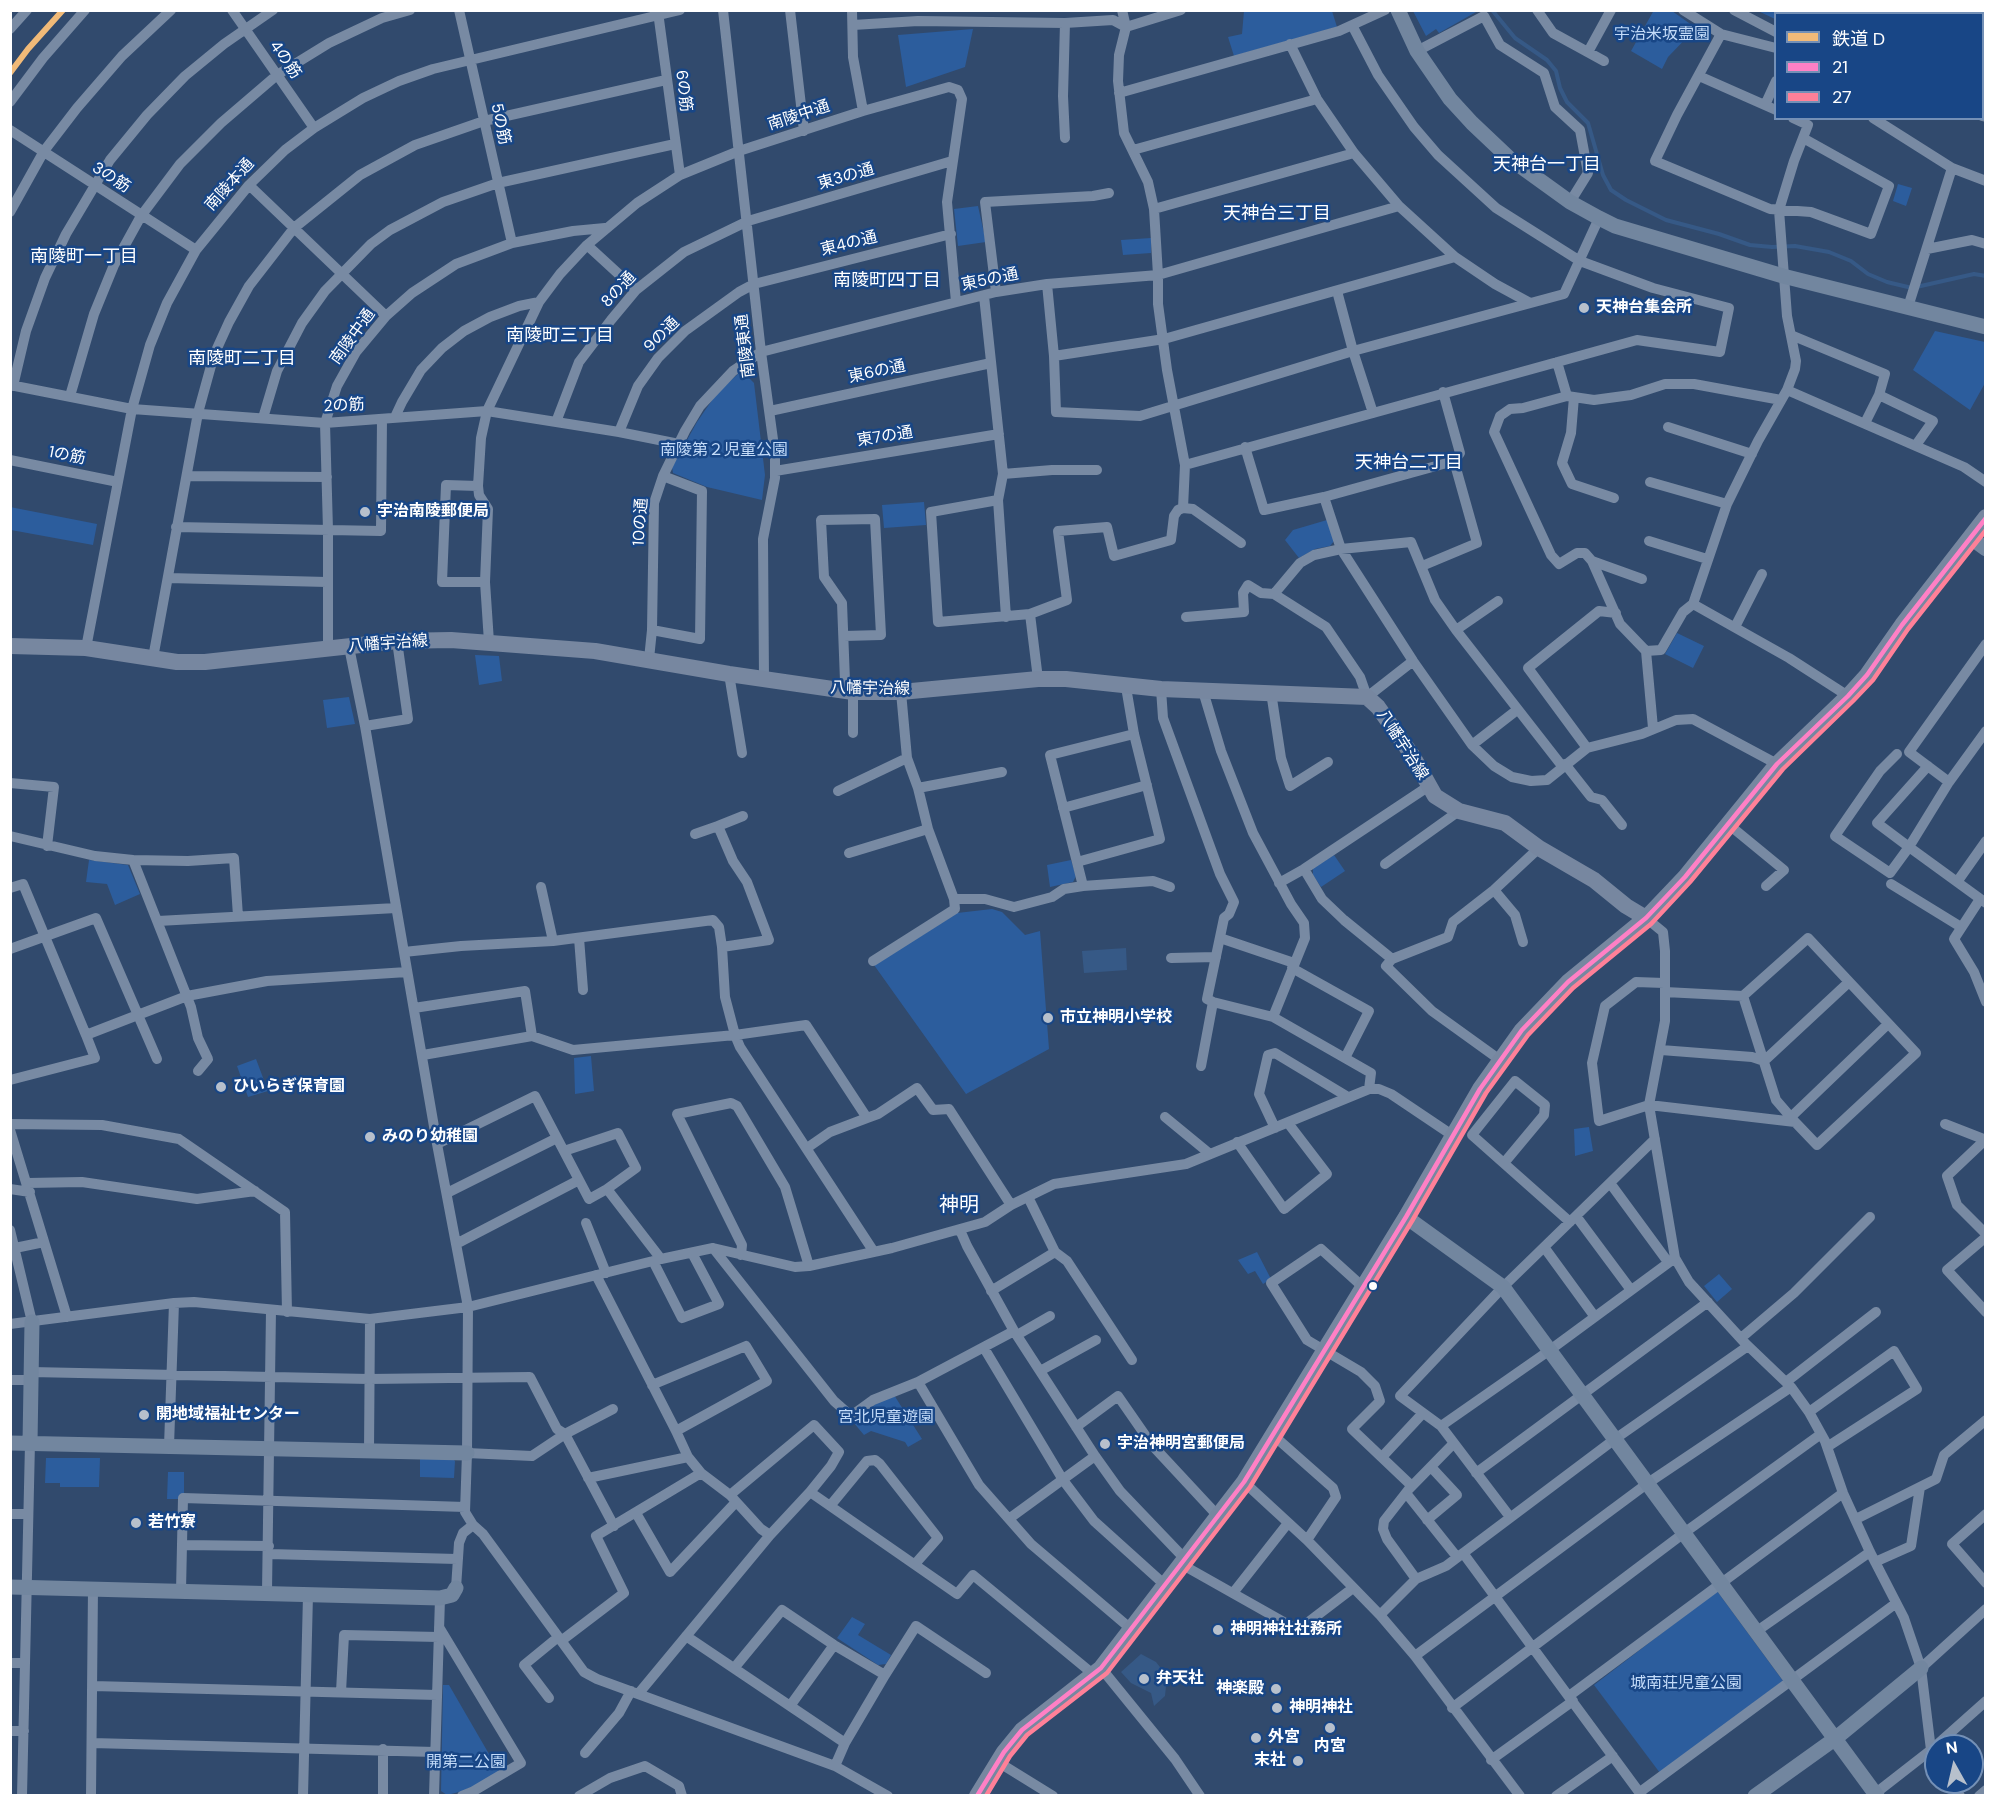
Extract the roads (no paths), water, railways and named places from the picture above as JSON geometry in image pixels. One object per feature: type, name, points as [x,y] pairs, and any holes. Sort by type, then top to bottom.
[{"type":"main road","points":[[977,1796],[998,1762],[1022,1730],[1097,1671],[1162,1592],[1244,1482],[1326,1351],[1406,1216],[1462,1131],[1500,1060],[1522,1030],[1561,988],[1646,918],[1693,868],[1777,764],[1867,675],[1902,625],[1986,517]]},
{"type":"main road","name":"八幡宇治線","points":[[10,646],[86,648],[177,662],[205,662],[397,641],[451,640],[586,650],[847,692],[901,692],[1038,679],[1066,679],[1126,687],[1366,697],[1378,707],[1412,755],[1435,796],[1459,811],[1505,823],[1539,848],[1594,880],[1626,906],[1646,918]]},
{"type":"street","points":[[10,29],[27,10]]},
{"type":"street","points":[[10,102],[49,51],[85,10]]},
{"type":"street","points":[[10,212],[44,151],[99,81],[128,49],[171,10]]},
{"type":"street","name":"4の筋","points":[[232,10],[314,128]]},
{"type":"street","points":[[12,385],[26,331],[45,278],[93,185],[128,137],[167,94],[204,60],[273,10]]},
{"type":"street","points":[[70,396],[86,338],[103,291],[127,240],[141,216],[188,156],[221,123],[277,75],[329,43],[382,18],[410,10]]},
{"type":"street","name":"5の筋","points":[[459,10],[512,243]]},
{"type":"street","name":"南陵本通","points":[[86,648],[132,409],[143,366],[158,324],[196,250],[249,185],[285,150],[314,128],[363,98],[399,81],[470,59],[659,13],[680,10]]},
{"type":"street","name":"南陵東通","points":[[723,10],[775,471],[763,539],[764,679]]},
{"type":"street","points":[[790,10],[804,131]]},
{"type":"street","points":[[852,10],[853,57],[863,111]]},
{"type":"street","points":[[998,500],[931,512],[938,622],[1030,614],[1067,600],[1058,531],[1107,527],[1114,556],[1172,540],[1174,516],[1183,508],[1185,465],[1173,405],[1158,304],[1154,209],[1150,189],[1122,125],[1119,55],[1126,27],[1122,10]]},
{"type":"street","points":[[1126,27],[1158,14],[1181,10]]},
{"type":"street","points":[[1119,93],[1353,27],[1385,10]]},
{"type":"street","points":[[1398,10],[1417,51],[1450,99],[1472,123],[1509,158],[1570,202],[1599,218],[1615,226],[1783,276],[1986,327]]},
{"type":"street","points":[[1537,10],[1554,33],[1605,61]]},
{"type":"street","points":[[1588,52],[1611,10]]},
{"type":"street","points":[[1683,10],[1721,34],[1774,47]]},
{"type":"street","points":[[1734,10],[1774,31]]},
{"type":"street","name":"6の筋","points":[[659,13],[680,175]]},
{"type":"street","points":[[853,25],[919,16],[1065,22],[1113,20],[1126,27]]},
{"type":"street","points":[[1417,51],[1484,16],[1500,45],[1545,73],[1555,107],[1580,130],[1588,173],[1570,202]]},
{"type":"street","points":[[1065,22],[1063,96],[1065,138]]},
{"type":"street","points":[[1185,465],[1636,340],[1720,352],[1729,308],[1653,288],[1580,261],[1496,208],[1437,155],[1414,127],[1378,75],[1353,27]]},
{"type":"street","points":[[1721,34],[1655,161],[1770,209],[1810,212],[1871,234],[1890,186],[1803,138]]},
{"type":"street","points":[[1290,44],[1317,99],[1354,153],[1399,206],[1455,257],[1530,303]]},
{"type":"street","points":[[1699,76],[1770,108],[1774,90]]},
{"type":"street","points":[[153,658],[198,413],[214,355],[237,306],[263,266],[294,228],[343,186],[377,164],[415,145],[484,121],[666,80]]},
{"type":"street","name":"南陵中通","points":[[478,486],[481,438],[487,411],[539,302],[560,274],[587,245],[637,203],[680,175],[739,151],[863,111],[949,87],[958,90],[962,99],[952,161]]},
{"type":"street","points":[[1133,150],[1317,99]]},
{"type":"street","points":[[1646,651],[1661,650],[1683,612],[1692,604],[1727,504],[1784,395],[1796,361],[1783,276],[1779,210],[1808,125],[1797,120]]},
{"type":"street","points":[[1876,120],[1952,168],[1986,181]]},
{"type":"street","name":"3の筋","points":[[10,130],[196,250]]},
{"type":"street","points":[[263,418],[271,387],[291,340],[313,307],[371,243],[443,202],[498,183],[675,144]]},
{"type":"street","points":[[1154,209],[1354,153]]},
{"type":"street","points":[[952,161],[947,202],[956,302]]},
{"type":"street","name":"東3の通","points":[[747,221],[952,161]]},
{"type":"street","points":[[1908,307],[1952,168]]},
{"type":"street","points":[[249,185],[386,316]]},
{"type":"street","points":[[996,292],[985,202],[1094,196],[1108,193]]},
{"type":"street","name":"東5の通","points":[[761,352],[996,292],[1047,284],[1158,275],[1399,206]]},
{"type":"street","points":[[1047,284],[1054,356],[1056,412],[1140,416],[1353,351],[1563,294],[1599,218]]},
{"type":"street","name":"8の通","points":[[556,422],[579,362],[636,290],[684,252],[747,221]]},
{"type":"street","name":"南陵中通","points":[[328,649],[325,423],[334,395],[356,352],[386,316],[412,293],[442,272],[471,257],[512,243],[573,231],[605,228]]},
{"type":"street","name":"東4の通","points":[[754,284],[951,234]]},
{"type":"street","points":[[1927,249],[1972,240],[1986,244]]},
{"type":"street","points":[[587,245],[636,290]]},
{"type":"street","points":[[1054,356],[1164,339],[1455,257]]},
{"type":"street","name":"9の通","points":[[619,432],[638,386],[664,351],[708,313],[754,284]]},
{"type":"street","points":[[1337,291],[1373,413]]},
{"type":"street","points":[[984,296],[1003,474],[998,500],[1005,617]]},
{"type":"street","points":[[395,417],[421,370],[442,348],[465,331],[490,317],[519,306],[539,302]]},
{"type":"street","points":[[1791,335],[1885,374],[1879,395],[1865,423]]},
{"type":"street","name":"10の通","points":[[649,659],[652,630],[654,503],[663,476],[692,418],[709,395],[733,371],[761,352]]},
{"type":"street","points":[[1557,362],[1571,396],[1571,433],[1562,463],[1572,484],[1614,498]]},
{"type":"street","name":"東6の通","points":[[770,411],[991,363]]},
{"type":"street","points":[[1653,728],[1646,651],[1620,624],[1592,561],[1585,553],[1577,553],[1559,564],[1551,555],[1494,432],[1500,416],[1510,410],[1571,396],[1594,400],[1631,395],[1665,384],[1694,384],[1784,395],[1865,423],[1964,467],[1986,482]]},
{"type":"street","name":"2の筋","points":[[12,385],[132,409],[325,423],[487,411],[679,444]]},
{"type":"street","points":[[1245,447],[1263,510],[1454,461],[1460,453],[1443,393]]},
{"type":"street","points":[[1879,395],[1933,421],[1916,445]]},
{"type":"street","points":[[176,527],[381,531],[382,419]]},
{"type":"street","points":[[1668,427],[1752,454]]},
{"type":"street","name":"東7の通","points":[[775,471],[999,434]]},
{"type":"street","name":"1の筋","points":[[10,460],[118,482]]},
{"type":"street","points":[[1422,566],[1477,543],[1454,461]]},
{"type":"street","points":[[1003,474],[1052,470],[1097,470]]},
{"type":"street","points":[[187,476],[327,477]]},
{"type":"street","points":[[652,630],[700,639],[702,491],[663,476]]},
{"type":"street","points":[[1650,482],[1727,504]]},
{"type":"street","points":[[485,582],[442,582],[446,485],[478,486],[479,495],[488,509],[485,582],[489,642]]},
{"type":"street","points":[[1324,496],[1341,549],[1413,661],[1472,745],[1494,766],[1512,777],[1531,782],[1547,780],[1587,748],[1642,734],[1676,720],[1693,719],[1777,764]]},
{"type":"street","points":[[1183,508],[1193,509],[1241,543]]},
{"type":"street","points":[[844,636],[881,634],[875,519],[821,520],[824,577],[842,603],[845,681],[853,733]]},
{"type":"street","points":[[1971,538],[1986,549]]},
{"type":"street","points":[[1274,594],[1300,563],[1314,555],[1341,549],[1411,542],[1435,600],[1456,630],[1564,765],[1591,796],[1602,800],[1622,825]]},
{"type":"street","points":[[1649,542],[1707,559]]},
{"type":"street","points":[[1592,561],[1642,579]]},
{"type":"street","points":[[1734,627],[1762,574]]},
{"type":"street","points":[[168,578],[327,582]]},
{"type":"street","points":[[1186,617],[1244,612],[1243,593],[1248,585],[1261,593],[1274,594],[1326,627],[1360,677],[1366,697],[1413,661]]},
{"type":"street","points":[[1456,630],[1498,601]]},
{"type":"street","points":[[1692,604],[1790,658],[1848,696]]},
{"type":"street","points":[[1587,748],[1528,668],[1599,611],[1616,613]]},
{"type":"street","points":[[1030,614],[1038,679]]},
{"type":"street","points":[[365,726],[408,719],[397,641]]},
{"type":"street","points":[[1949,782],[1908,752],[1986,644]]},
{"type":"street","points":[[349,647],[468,1307],[465,1512],[584,1672],[835,1766],[888,1796]]},
{"type":"street","points":[[729,674],[742,753]]},
{"type":"street","points":[[1077,862],[1160,839],[1134,734],[1126,687]]},
{"type":"street","points":[[1161,689],[1163,718],[1220,874],[1234,902],[1229,914],[1224,918],[1207,999],[1273,1017],[1371,1073],[1369,1089]]},
{"type":"street","points":[[1203,691],[1221,751],[1253,832],[1279,883],[1304,923],[1305,938],[1273,1017]]},
{"type":"street","points":[[873,961],[955,909],[954,899],[928,829],[918,788],[907,758],[901,692]]},
{"type":"street","points":[[1271,692],[1281,758],[1290,786],[1328,762]]},
{"type":"street","points":[[1472,745],[1518,710]]},
{"type":"street","points":[[1898,754],[1880,771],[1835,836],[1890,873],[1949,782],[1986,731]]},
{"type":"street","points":[[1083,886],[1050,756],[1134,734]]},
{"type":"street","points":[[838,791],[907,758]]},
{"type":"street","points":[[1928,766],[1877,823],[1983,901],[1954,939],[1974,972],[1986,1002]]},
{"type":"street","points":[[918,788],[1002,772]]},
{"type":"street","points":[[10,783],[54,788],[47,846]]},
{"type":"street","points":[[1063,808],[1147,785]]},
{"type":"street","points":[[1279,883],[1304,869],[1429,786]]},
{"type":"street","points":[[1385,864],[1459,811]]},
{"type":"street","points":[[694,834],[743,816]]},
{"type":"street","points":[[1728,824],[1784,870],[1766,886]]},
{"type":"street","points":[[718,826],[733,861],[747,882],[769,940],[722,946]]},
{"type":"street","points":[[849,853],[928,829]]},
{"type":"street","points":[[10,836],[94,856],[133,860],[188,861],[234,858],[238,916]]},
{"type":"street","points":[[1957,882],[1986,841]]},
{"type":"street","points":[[1500,1060],[1432,1011],[1386,966],[1392,958],[1448,937],[1454,922],[1494,890],[1539,848]]},
{"type":"street","points":[[133,860],[187,996],[198,1038],[208,1059],[198,1071]]},
{"type":"street","points":[[1304,869],[1322,899],[1344,920],[1392,958]]},
{"type":"street","points":[[954,899],[986,899],[1014,907],[1052,897],[1064,889],[1083,886],[1154,881],[1170,887]]},
{"type":"street","points":[[10,888],[23,884],[95,1058],[10,1080]]},
{"type":"street","points":[[1891,884],[1961,927]]},
{"type":"street","points":[[540,887],[553,941]]},
{"type":"street","points":[[1494,890],[1515,915],[1523,942]]},
{"type":"street","points":[[158,921],[396,908]]},
{"type":"street","points":[[10,948],[96,918],[157,1059]]},
{"type":"street","points":[[1646,918],[1663,932],[1665,951],[1665,1021],[1649,1105],[1672,1260]]},
{"type":"street","points":[[404,952],[553,941],[713,920],[718,927],[722,946],[725,997],[740,1047],[874,1252]]},
{"type":"street","points":[[579,938],[583,990]]},
{"type":"street","points":[[1220,938],[1293,966],[1369,1011],[1345,1058]]},
{"type":"street","points":[[1743,996],[1776,1100],[1817,1145],[1916,1053],[1808,938],[1743,996],[1636,982],[1605,1006],[1592,1063],[1599,1121],[1649,1105],[1793,1119]]},
{"type":"street","points":[[1178,954],[1216,957]]},
{"type":"street","points":[[86,1035],[187,996],[267,981],[407,972]]},
{"type":"street","points":[[1764,1061],[1850,982]]},
{"type":"street","points":[[414,1008],[525,991],[532,1036]]},
{"type":"street","points":[[1201,1066],[1213,1002]]},
{"type":"street","points":[[1793,1119],[1888,1024]]},
{"type":"street","points":[[423,1055],[532,1036],[573,1050],[735,1035],[806,1025],[867,1118]]},
{"type":"street","points":[[1661,1050],[1752,1057],[1764,1061]]},
{"type":"street","points":[[1275,1128],[1259,1094],[1268,1055],[1275,1053],[1348,1097]]},
{"type":"street","points":[[1462,1131],[1515,1081],[1545,1105],[1544,1115],[1504,1163]]},
{"type":"street","points":[[807,1148],[830,1132],[878,1114],[917,1088],[933,1110],[949,1109],[1011,1205]]},
{"type":"street","points":[[10,1324],[194,1302],[369,1319],[468,1307],[713,1248],[795,1267],[809,1266],[874,1252],[985,1222],[1011,1205],[1054,1184],[1186,1164],[1369,1089],[1391,1094],[1462,1131],[1504,1163],[1573,1219],[1631,1290]]},
{"type":"street","points":[[437,1144],[535,1096],[589,1199],[636,1168],[618,1133],[564,1151]]},
{"type":"street","points":[[741,1255],[742,1245],[677,1114],[731,1103],[737,1106],[785,1187],[809,1266]]},
{"type":"street","points":[[1165,1117],[1210,1154]]},
{"type":"street","points":[[1237,1142],[1284,1209],[1327,1174],[1288,1123]]},
{"type":"street","points":[[10,1124],[102,1125],[179,1139],[285,1212],[288,1243],[287,1312]]},
{"type":"street","points":[[1945,1124],[1985,1140],[1947,1176],[1957,1205],[1986,1235],[1947,1270],[1986,1312]]},
{"type":"street","points":[[10,1130],[66,1317]]},
{"type":"street","points":[[447,1193],[557,1138]]},
{"type":"street","points":[[1510,1517],[1441,1426],[1400,1396],[1503,1287],[1655,1139]]},
{"type":"street","points":[[456,1244],[579,1180]]},
{"type":"street","points":[[10,1189],[82,1182],[197,1199],[255,1191]]},
{"type":"street","points":[[1610,1183],[1689,1282],[1788,1384],[1809,1412],[1827,1447],[1843,1493],[1872,1557],[1904,1618],[1921,1668],[1930,1734]]},
{"type":"street","points":[[607,1189],[657,1260],[682,1318],[719,1304],[692,1253]]},
{"type":"street","points":[[1028,1197],[1055,1252],[1067,1261],[1132,1360]]},
{"type":"street","points":[[1406,1216],[1503,1287],[1836,1738],[1875,1795],[1924,1760]]},
{"type":"street","points":[[1380,1615],[1416,1578],[1446,1566],[1745,1342],[1870,1217]]},
{"type":"street","points":[[586,1223],[601,1274],[688,1457],[701,1473],[733,1499],[761,1529],[770,1535]]},
{"type":"street","points":[[10,1230],[32,1322],[22,1796]]},
{"type":"street","points":[[960,1230],[991,1292],[1095,1456],[1120,1491],[1183,1561],[1298,1630],[1353,1588]]},
{"type":"street","points":[[15,1248],[44,1242]]},
{"type":"street","points":[[1544,1247],[1595,1317]]},
{"type":"street","points":[[713,1248],[834,1401],[851,1416],[873,1400],[918,1382],[1050,1316]]},
{"type":"street","points":[[1363,1287],[1321,1249],[1271,1283],[1307,1340],[1361,1372],[1375,1386],[1380,1401],[1352,1429],[1382,1458],[1409,1490],[1427,1520],[1496,1597],[1641,1794],[1895,1604]]},
{"type":"street","points":[[991,1292],[1055,1252]]},
{"type":"street","points":[[1441,1426],[1550,1350],[1672,1260]]},
{"type":"street","points":[[1476,1473],[1708,1302]]},
{"type":"street","points":[[169,1446],[174,1303]]},
{"type":"street","points":[[267,1592],[271,1311]]},
{"type":"street","points":[[1415,1656],[1788,1384],[1876,1312]]},
{"type":"street","points":[[369,1319],[369,1451]]},
{"type":"street","points":[[1040,1371],[1096,1340]]},
{"type":"street","points":[[652,1385],[746,1346],[767,1382],[676,1431]]},
{"type":"street","points":[[984,1348],[1063,1480],[1094,1521],[1165,1585]]},
{"type":"street","points":[[1809,1412],[1894,1352],[1917,1389],[1827,1447]]},
{"type":"street","points":[[10,1380],[31,1376],[369,1379],[530,1377],[557,1430],[565,1434],[614,1526]]},
{"type":"street","points":[[918,1382],[979,1485],[1010,1518],[1030,1544],[1131,1629]]},
{"type":"street","points":[[1077,1427],[1118,1396],[1152,1445],[1218,1516]]},
{"type":"street","points":[[10,1443],[532,1456],[565,1434],[613,1409]]},
{"type":"street","points":[[1382,1458],[1423,1413]]},
{"type":"street","points":[[1856,1519],[1936,1479],[1944,1455],[1986,1420]]},
{"type":"street","points":[[585,1753],[770,1535],[810,1492],[839,1452],[814,1425],[733,1499],[670,1572],[636,1513]]},
{"type":"street","points":[[1452,1708],[1684,1533],[1821,1434]]},
{"type":"street","points":[[1273,1435],[1333,1488],[1336,1497],[1307,1540]]},
{"type":"street","points":[[1416,1578],[1387,1539],[1383,1529],[1384,1521],[1409,1490],[1454,1443]]},
{"type":"street","points":[[1010,1518],[1095,1456]]},
{"type":"street","points":[[588,1478],[688,1457]]},
{"type":"street","points":[[830,1506],[867,1461],[875,1460],[938,1538],[915,1564]]},
{"type":"street","points":[[1427,1520],[1457,1495],[1431,1467]]},
{"type":"street","points":[[549,1698],[524,1665],[624,1593],[596,1536],[701,1473]]},
{"type":"street","points":[[1244,1482],[1307,1540],[1380,1615],[1415,1656],[1520,1796]]},
{"type":"street","points":[[1757,1631],[1872,1557],[1911,1546],[1920,1487]]},
{"type":"street","points":[[810,1492],[957,1594],[973,1575],[1097,1671],[1175,1759],[1200,1796]]},
{"type":"street","points":[[1491,1760],[1843,1493]]},
{"type":"street","points":[[182,1591],[183,1498],[465,1507]]},
{"type":"street","points":[[10,1514],[28,1514]]},
{"type":"street","points":[[1986,1514],[1952,1544],[1986,1583]]},
{"type":"street","points":[[1233,1593],[1288,1522]]},
{"type":"street","points":[[10,1587],[440,1598],[452,1595],[456,1588],[459,1543],[463,1533],[473,1525]]},
{"type":"street","points":[[182,1545],[457,1559]]},
{"type":"street","points":[[91,1796],[93,1588]]},
{"type":"street","points":[[303,1796],[308,1595]]},
{"type":"street","points":[[434,1796],[440,1598]]},
{"type":"street","points":[[1755,1796],[1836,1738],[1921,1668],[1986,1609]]},
{"type":"street","points":[[735,1667],[782,1610],[834,1645],[885,1675]]},
{"type":"street","points":[[835,1766],[845,1743],[916,1626],[986,1673]]},
{"type":"street","points":[[341,1692],[344,1635],[439,1632]]},
{"type":"street","points":[[439,1632],[521,1763],[462,1796]]},
{"type":"street","points":[[686,1636],[845,1743]]},
{"type":"street","points":[[790,1706],[834,1645]]},
{"type":"street","points":[[10,1663],[25,1663]]},
{"type":"street","points":[[93,1686],[437,1695]]},
{"type":"street","points":[[1953,1734],[1986,1701]]},
{"type":"street","points":[[10,1731],[24,1731]]},
{"type":"street","points":[[92,1743],[435,1752]]},
{"type":"street","points":[[383,1749],[383,1796]]},
{"type":"street","points":[[1556,1796],[1613,1755]]},
{"type":"street","points":[[998,1762],[1053,1796]]},
{"type":"street","points":[[579,1796],[610,1778],[645,1766],[680,1786],[682,1796]]},
{"type":"street","points":[[1979,1796],[1986,1790]]},
{"type":"waterway","points":[[1492,10],[1515,38],[1547,60],[1556,71],[1560,88],[1567,102],[1588,123],[1603,175],[1611,190],[1626,200],[1666,220],[1750,245],[1795,246],[1829,252],[1851,261],[1868,274],[1887,282],[1912,288],[1974,274],[1986,276]]},
{"type":"rail line","name":"D","points":[[10,73],[63,10]]},
{"type":"place","name":"天神台集会所","points":[[1584,308]]},
{"type":"place","name":"宇治南陵郵便局","points":[[365,512]]},
{"type":"place","name":"市立神明小学校","points":[[1048,1018]]},
{"type":"place","name":"ひいらぎ保育園","points":[[221,1087]]},
{"type":"place","name":"みのり幼稚園","points":[[370,1137]]},
{"type":"place","name":"開地域福祉センター","points":[[144,1415]]},
{"type":"place","name":"宇治神明宮郵便局","points":[[1105,1444]]},
{"type":"place","name":"若竹寮","points":[[136,1523]]},
{"type":"place","name":"神明神社社務所","points":[[1218,1630]]},
{"type":"place","name":"弁天社","points":[[1144,1679]]},
{"type":"place","name":"神楽殿","points":[[1276,1689]]},
{"type":"place","name":"神明神社","points":[[1277,1708]]},
{"type":"place","name":"内宮","points":[[1330,1728]]},
{"type":"place","name":"外宮","points":[[1256,1738]]},
{"type":"place","name":"末社","points":[[1298,1761]]},
{"type":"district","name":"天神台一丁目","points":[[1547,165]]},
{"type":"district","name":"天神台三丁目","points":[[1277,214]]},
{"type":"district","name":"南陵町一丁目","points":[[84,257]]},
{"type":"district","name":"南陵町四丁目","points":[[887,281]]},
{"type":"district","name":"南陵町三丁目","points":[[560,336]]},
{"type":"district","name":"南陵町二丁目","points":[[242,359]]},
{"type":"district","name":"天神台二丁目","points":[[1409,463]]},
{"type":"district","name":"神明","points":[[959,1206]]},
{"type":"park label","name":"宇治米坂霊園","points":[[1662,35]]},
{"type":"park label","name":"南陵第２児童公園","points":[[724,451]]},
{"type":"park label","name":"宮北児童遊園","points":[[886,1418]]},
{"type":"park label","name":"城南荘児童公園","points":[[1686,1684]]},
{"type":"park label","name":"開第二公園","points":[[466,1763]]}]
